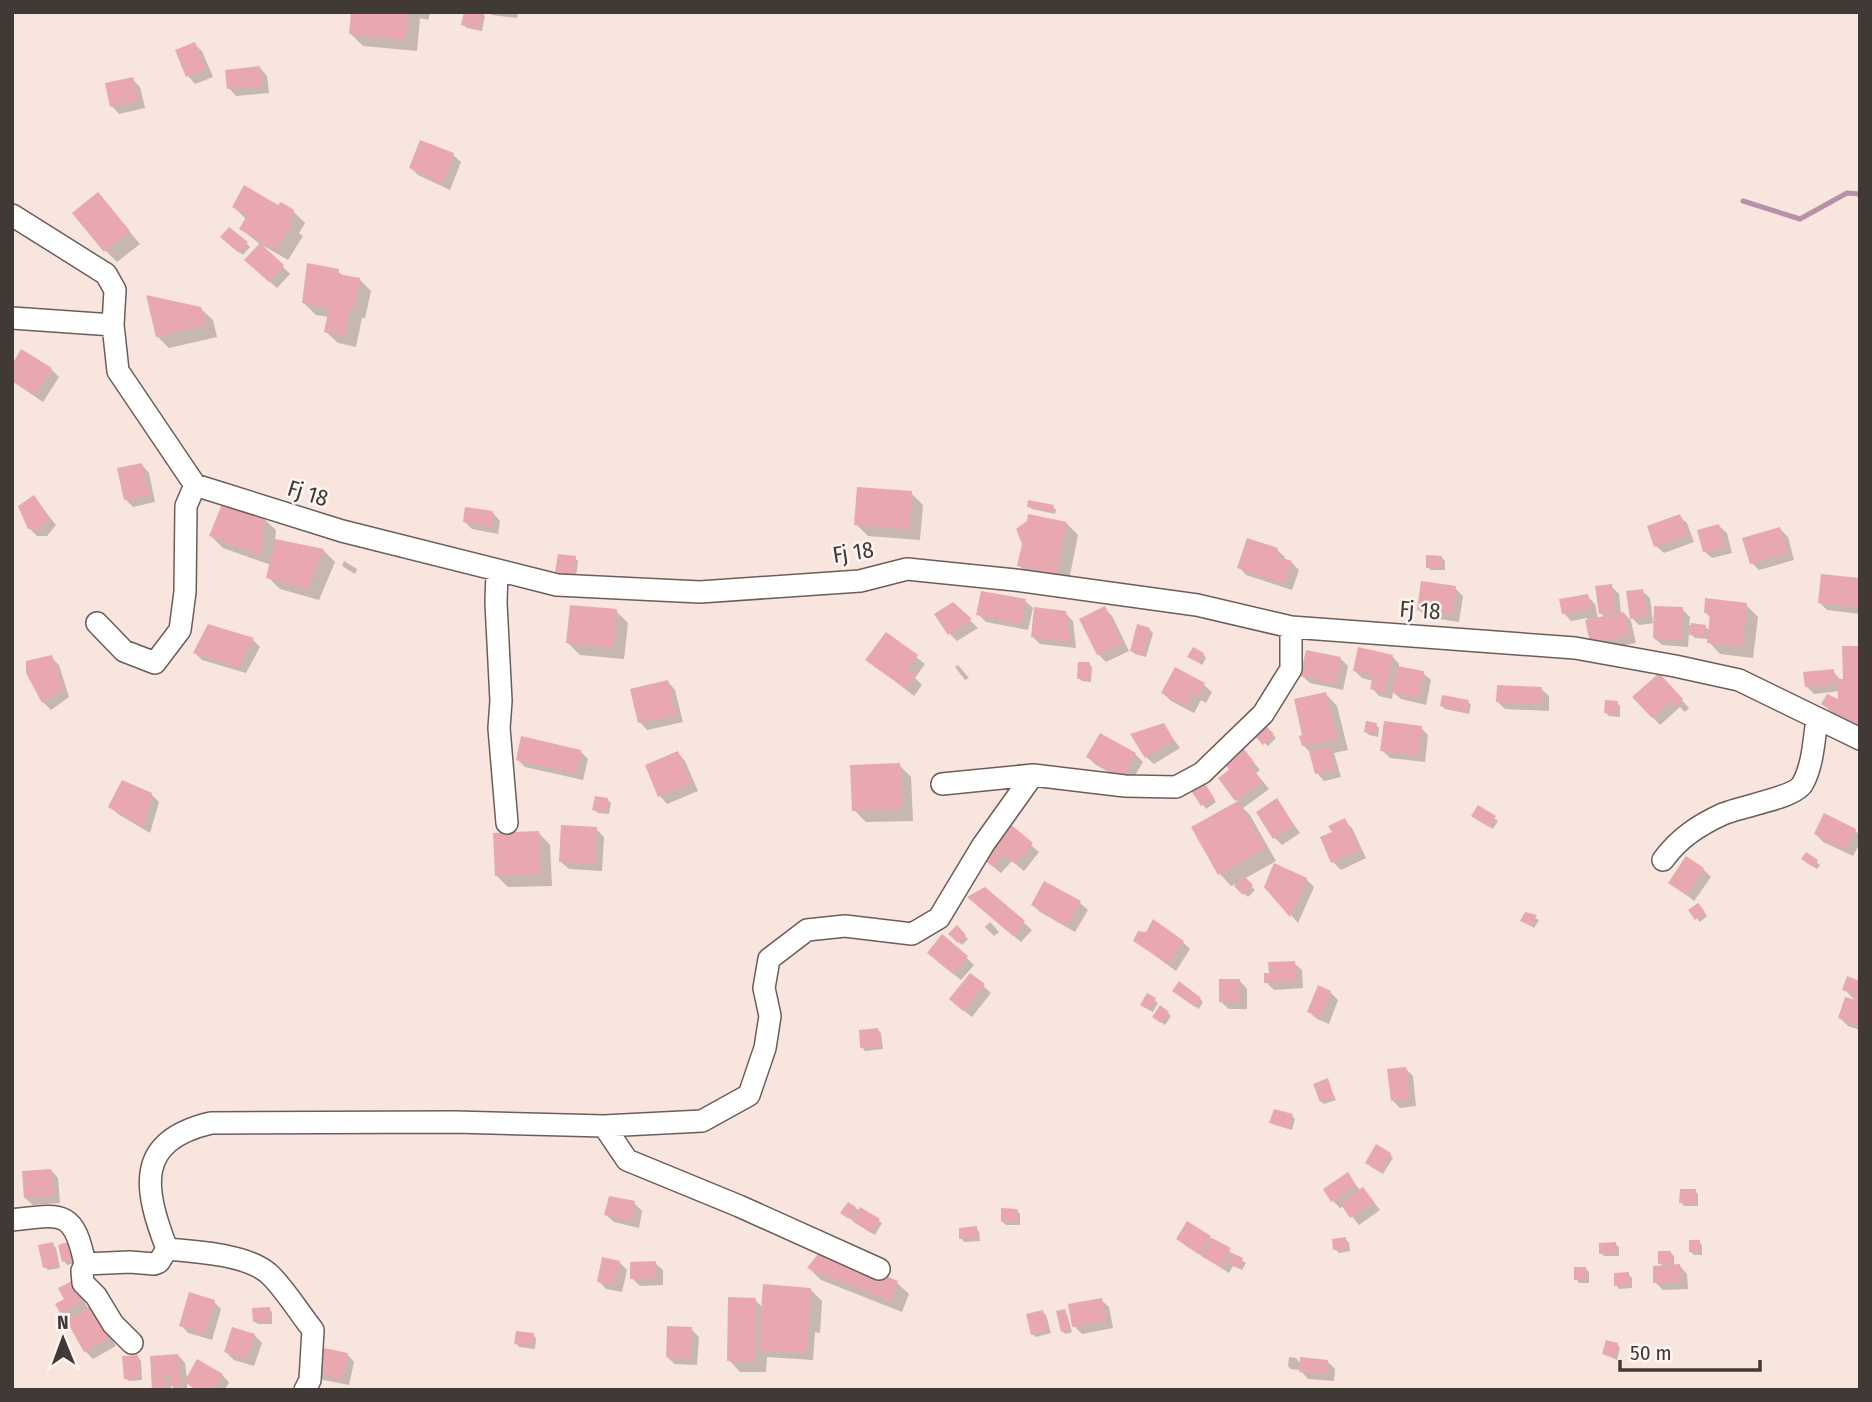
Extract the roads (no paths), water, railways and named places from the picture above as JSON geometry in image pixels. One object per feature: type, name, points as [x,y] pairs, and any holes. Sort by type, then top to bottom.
[{"type":"street","points":[[12,215],[106,274],[115,290],[113,325],[118,371],[195,485],[186,506],[185,592],[180,630],[155,663],[124,651],[97,623]]},
{"type":"street","points":[[12,318],[113,325]]},
{"type":"street","name":"Fj 18","points":[[195,485],[342,531],[557,585],[700,592],[860,581],[907,569],[1015,580],[1197,605],[1291,627],[1575,648],[1675,666],[1747,683],[1860,739]]},
{"type":"street","points":[[498,570],[496,603],[501,701],[499,728],[507,824]]},
{"type":"street","points":[[942,784],[1033,775],[1125,786],[1176,787],[1202,773],[1263,714],[1291,669],[1291,627]]},
{"type":"street","points":[[1664,860],[1674,845],[1695,828],[1725,813],[1798,790],[1804,783],[1810,761],[1816,719]]},
{"type":"street","points":[[167,1249],[154,1215],[149,1186],[153,1161],[163,1144],[188,1128],[211,1123],[331,1121],[604,1126],[702,1121],[749,1095],[765,1048],[770,1016],[764,988],[769,959],[807,930],[845,926],[912,934],[939,919],[983,845],[1033,775]]},
{"type":"street","points":[[604,1126],[627,1160],[739,1206],[879,1269]]},
{"type":"street","points":[[12,1220],[56,1215],[76,1230],[85,1264],[82,1271],[83,1283],[96,1296],[113,1324],[132,1343]]},
{"type":"street","points":[[85,1264],[153,1264],[159,1262],[167,1249]]},
{"type":"street","points":[[167,1249],[206,1252],[249,1262],[268,1273],[313,1330],[310,1380],[305,1390]]},
{"type":"waterway","points":[[1743,201],[1800,219],[1847,193],[1860,194]]}]
